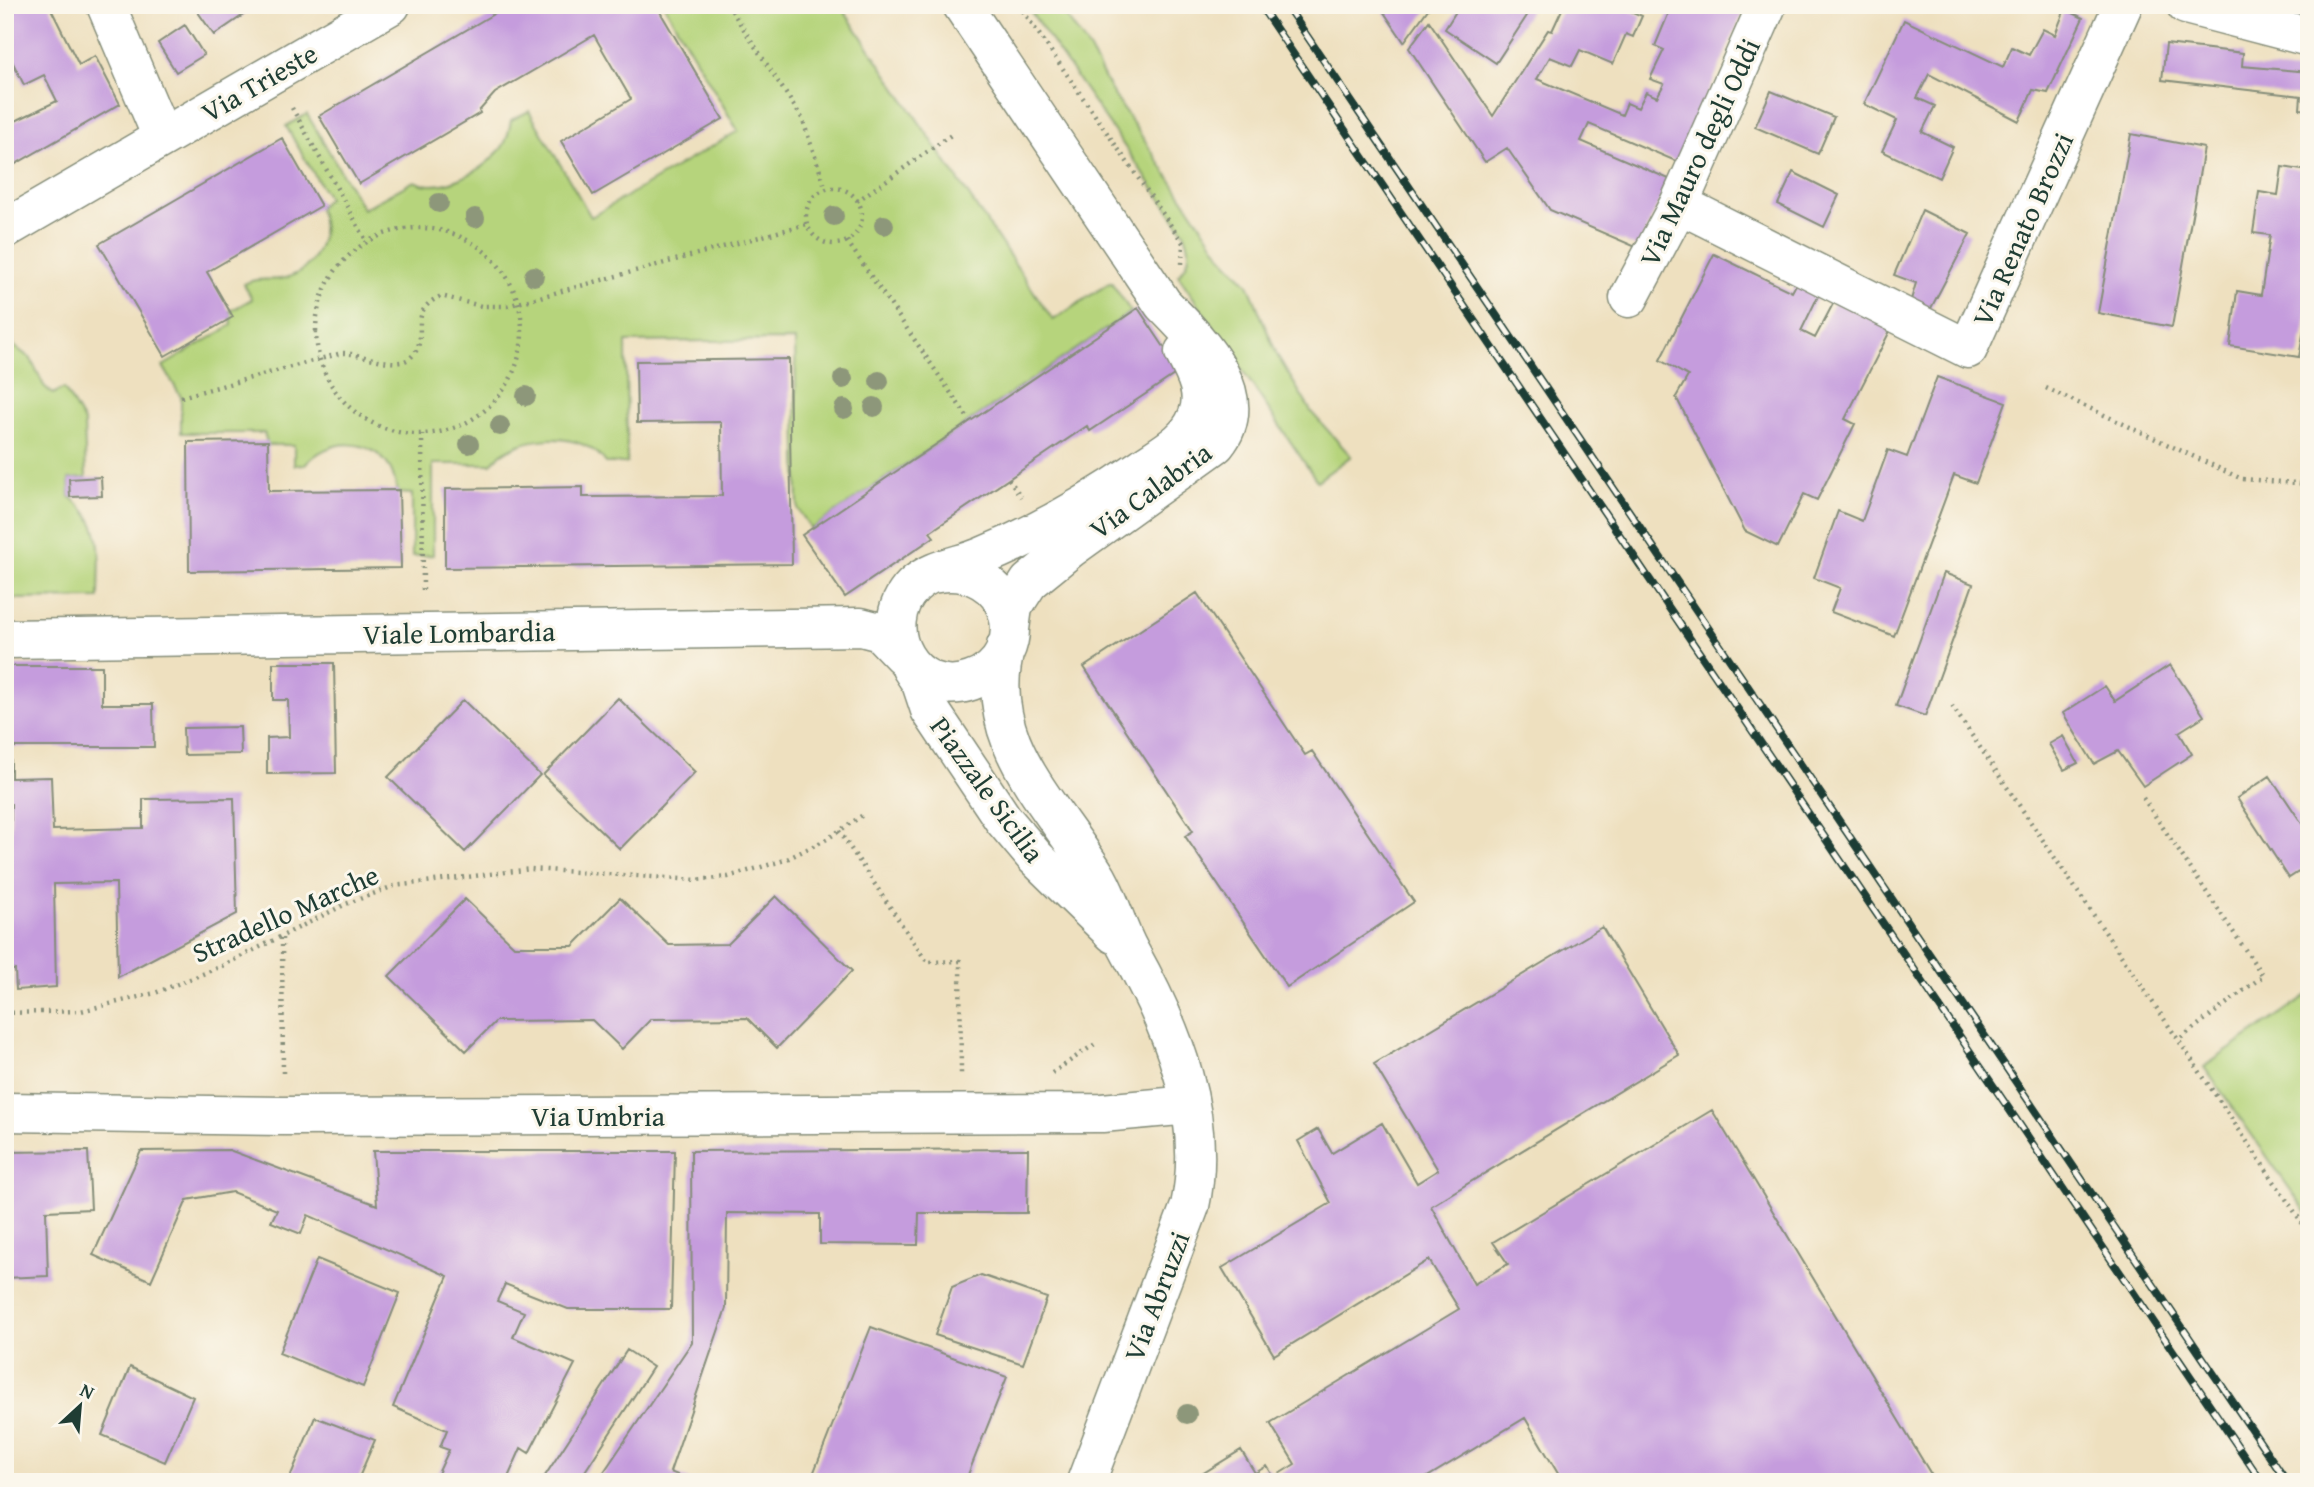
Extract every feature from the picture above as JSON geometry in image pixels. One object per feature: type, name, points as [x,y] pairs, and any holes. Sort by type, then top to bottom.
[{"type":"street","points":[[106,5],[162,137]]},
{"type":"street","name":"Via Trieste","points":[[5,229],[391,5]]},
{"type":"street","name":"Via Calabria","points":[[932,574],[979,558],[1070,516],[1188,433],[1200,407],[1199,384],[1163,304],[961,5]]},
{"type":"street","name":"Via Mauro degli Oddi","points":[[1629,298],[1679,204],[1767,5]]},
{"type":"street","name":"Via Renato Brozzi","points":[[1679,204],[1968,349],[2123,5]]},
{"type":"street","points":[[2186,5],[2309,37]]},
{"type":"street","name":"Via Calabria","points":[[1008,638],[1013,607],[1029,582],[1071,548],[1216,444],[1227,425],[1229,401],[1212,361],[1200,342],[1163,304]]},
{"type":"street","points":[[907,661],[896,636],[899,608],[915,584],[932,574],[961,571],[987,583],[1000,596],[1007,612],[1008,638]]},
{"type":"street","name":"Viale Lombardia","points":[[5,639],[861,627],[880,632],[907,661],[938,683],[954,685],[986,674],[998,661],[1008,638]]},
{"type":"street","name":"Piazzale Sicilia","points":[[1008,638],[998,694],[1009,741],[1099,882],[1170,1035],[1190,1105]]},
{"type":"street","name":"Piazzale Sicilia","points":[[907,661],[921,684],[930,710],[1003,819],[1035,857],[1106,924],[1137,963]]},
{"type":"street","name":"Via Umbria","points":[[5,1112],[283,1116],[1102,1113],[1190,1105]]},
{"type":"street","name":"Via Abruzzi","points":[[1086,1482],[1190,1206],[1196,1160],[1190,1105]]},
{"type":"path","points":[[728,5],[802,118],[826,189]]},
{"type":"path","points":[[273,75],[367,242]]},
{"type":"path","points":[[857,201],[951,135]]},
{"type":"path","points":[[826,189],[845,190],[857,201],[862,219],[859,228],[847,241],[830,244],[814,236],[807,224],[806,210],[810,201],[826,189]]},
{"type":"path","points":[[181,397],[319,357],[353,353],[393,364],[403,362],[416,349],[420,313],[425,305],[442,296],[481,306],[520,303],[807,224]]},
{"type":"path","points":[[421,227],[454,233],[469,240],[495,260],[520,303],[523,319],[521,352],[513,376],[500,396],[475,419],[460,426],[422,434],[392,431],[360,416],[335,391],[319,357],[316,324],[324,290],[343,260],[367,242],[405,228],[421,227]]},
{"type":"path","points":[[847,241],[970,421]]},
{"type":"path","points":[[2046,388],[2242,479],[2309,484]]},
{"type":"path","points":[[422,434],[424,633]]},
{"type":"path","points":[[1952,706],[2309,1233]]},
{"type":"path","points":[[2143,798],[2263,976],[2178,1040]]},
{"type":"path","name":"Stradello Marche","points":[[5,1013],[81,1011],[135,999],[220,967],[346,904],[402,884],[531,869],[697,880],[728,877],[785,860],[863,815]]},
{"type":"path","points":[[839,831],[927,962],[960,961],[961,1083]]},
{"type":"path","points":[[282,938],[283,1116]]},
{"type":"green space","points":[[664,5],[840,5],[1053,320],[1111,282],[1131,312],[811,529],[798,509],[795,340],[626,342],[627,463],[606,463],[582,444],[549,439],[516,446],[491,464],[433,464],[433,555],[412,556],[412,494],[399,493],[390,468],[372,450],[349,444],[337,446],[314,456],[305,465],[294,465],[294,445],[268,445],[264,433],[181,433],[181,397],[163,366],[232,325],[230,311],[252,299],[244,284],[296,274],[318,250],[322,229],[318,208],[328,198],[286,126],[307,114],[363,209],[414,181],[436,185],[460,179],[471,173],[502,148],[511,120],[529,111],[591,217],[738,131]]},
{"type":"green space","points":[[1026,5],[1058,5],[1090,50],[1110,89],[1221,255],[1248,284],[1277,355],[1312,413],[1351,456],[1317,481],[1178,275],[1186,265],[1189,255],[1184,232]]},
{"type":"green space","points":[[5,314],[14,346],[31,359],[44,386],[53,394],[64,388],[84,422],[86,478],[69,479],[70,497],[82,507],[95,530],[100,555],[99,598],[5,599]]},
{"type":"green space","points":[[2309,994],[2309,1216],[2204,1067]]},
{"type":"building","points":[[5,5],[49,5],[79,65],[95,56],[120,104],[5,170],[5,126],[57,101],[44,75],[24,85],[5,47]]},
{"type":"building","points":[[193,5],[254,5],[255,7],[214,35]]},
{"type":"building","points":[[509,5],[656,5],[723,119],[593,195],[561,141],[631,99],[594,35],[495,93],[480,113],[359,184],[319,116]]},
{"type":"building","points":[[1379,5],[1431,5],[1404,42]]},
{"type":"building","points":[[1460,5],[1534,5],[1496,63],[1445,29]]},
{"type":"building","points":[[1564,5],[1617,5],[1642,16],[1633,37],[1626,34],[1613,64],[1580,50],[1572,66],[1550,57],[1537,79],[1622,115],[1627,103],[1638,108],[1646,92],[1657,97],[1664,84],[1650,79],[1664,50],[1655,46],[1672,5],[1746,5],[1678,162],[1589,124],[1581,141],[1669,179],[1638,248],[1550,210],[1507,148],[1485,162],[1409,48],[1429,21],[1493,116],[1548,30],[1552,31]]},
{"type":"building","points":[[2065,9],[2083,18],[2048,93],[2033,90],[2019,121],[1929,74],[1917,98],[1935,106],[1922,132],[1953,147],[1939,178],[1882,151],[1897,120],[1864,104],[1904,20],[2003,67],[2012,47],[2029,55],[2043,29],[2055,35]]},
{"type":"building","points":[[185,25],[204,55],[176,72],[158,43]]},
{"type":"building","points":[[2166,44],[2243,53],[2242,66],[2309,72],[2309,110],[2300,109],[2301,96],[2162,80]]},
{"type":"building","points":[[1771,91],[1834,117],[1818,154],[1755,127]]},
{"type":"building","points":[[2131,134],[2204,148],[2172,327],[2098,313]]},
{"type":"building","points":[[282,138],[321,206],[207,272],[233,317],[165,356],[99,244]]},
{"type":"building","points":[[2282,167],[2309,171],[2309,302],[2299,357],[2230,346],[2237,291],[2261,295],[2270,235],[2253,233],[2259,192],[2278,195]]},
{"type":"building","points":[[1793,172],[1839,195],[1824,227],[1778,204]]},
{"type":"building","points":[[1922,210],[1970,234],[1930,310],[1910,303],[1916,283],[1894,275]]},
{"type":"building","points":[[1714,254],[1792,292],[1800,277],[1822,288],[1801,331],[1815,338],[1835,300],[1891,329],[1845,419],[1855,424],[1817,500],[1804,494],[1778,547],[1745,531],[1676,397],[1688,376],[1660,360]]},
{"type":"building","points":[[1138,308],[1180,371],[1090,431],[1087,426],[930,532],[934,537],[845,597],[802,535]]},
{"type":"building","points":[[789,359],[792,564],[445,568],[445,489],[583,487],[583,497],[722,496],[721,422],[637,423],[636,361]]},
{"type":"building","points":[[1937,377],[2006,402],[1976,483],[1954,475],[1894,636],[1831,612],[1840,588],[1814,578],[1838,511],[1862,521],[1888,450],[1907,457]]},
{"type":"building","points":[[268,441],[269,491],[399,490],[401,568],[189,571],[188,442]]},
{"type":"building","points":[[101,477],[102,496],[70,497],[69,479]]},
{"type":"building","points":[[1944,573],[1973,584],[1925,716],[1896,706]]},
{"type":"building","points":[[1197,593],[1305,755],[1312,751],[1414,902],[1287,987],[1185,836],[1193,831],[1084,667]]},
{"type":"building","points":[[273,663],[334,663],[336,773],[267,774],[267,738],[289,737],[288,700],[273,700]]},
{"type":"building","points":[[2170,665],[2204,716],[2179,732],[2192,754],[2143,786],[2118,751],[2094,764],[2063,713],[2105,686],[2115,701]]},
{"type":"building","points":[[5,666],[102,666],[102,704],[153,704],[154,747],[11,747],[11,778],[51,777],[53,830],[143,828],[143,799],[234,798],[237,914],[118,977],[116,883],[54,884],[56,987],[16,990],[15,970],[5,969],[5,851],[11,851],[11,804],[5,804]]},
{"type":"building","points":[[618,698],[695,772],[620,849],[543,775]]},
{"type":"building","points":[[463,700],[540,775],[465,852],[388,777]]},
{"type":"building","points":[[240,727],[241,754],[184,755],[183,728]]},
{"type":"building","points":[[2063,736],[2078,763],[2064,770],[2049,744]]},
{"type":"building","points":[[2270,776],[2309,834],[2309,865],[2289,878],[2237,798]]},
{"type":"building","points":[[776,896],[852,971],[777,1048],[747,1018],[651,1019],[622,1049],[592,1020],[496,1021],[466,1051],[389,976],[465,899],[514,946],[573,946],[620,898],[669,945],[728,944]]},
{"type":"building","points":[[1602,927],[1679,1055],[1431,1206],[1474,1284],[1508,1264],[1493,1242],[1712,1110],[1932,1476],[1922,1482],[1563,1482],[1525,1418],[1419,1482],[1189,1482],[1241,1450],[1255,1473],[1267,1466],[1274,1477],[1295,1464],[1270,1423],[1459,1309],[1429,1260],[1274,1355],[1222,1268],[1331,1203],[1298,1141],[1318,1129],[1332,1153],[1382,1123],[1417,1183],[1438,1170],[1374,1064]]},
{"type":"building","points":[[1028,1149],[1027,1213],[919,1213],[918,1245],[820,1244],[820,1214],[727,1213],[726,1308],[670,1472],[695,1482],[597,1482],[692,1342],[691,1151]]},
{"type":"building","points":[[229,1150],[377,1205],[373,1151],[675,1151],[671,1309],[568,1309],[505,1284],[497,1301],[524,1312],[513,1337],[575,1364],[529,1453],[521,1448],[506,1482],[434,1482],[449,1450],[440,1447],[447,1430],[393,1407],[448,1276],[308,1215],[301,1234],[271,1222],[277,1210],[232,1192],[187,1200],[151,1281],[93,1255],[141,1151]]},
{"type":"building","points":[[88,1151],[91,1209],[46,1211],[48,1276],[5,1278],[5,1152]]},
{"type":"building","points":[[317,1259],[400,1293],[363,1387],[279,1353]]},
{"type":"building","points":[[981,1275],[1047,1298],[1023,1364],[935,1335],[952,1287]]},
{"type":"building","points":[[871,1327],[1007,1377],[965,1482],[810,1482]]},
{"type":"building","points":[[627,1350],[653,1367],[578,1482],[541,1482]]},
{"type":"building","points":[[130,1367],[193,1397],[165,1462],[102,1435]]},
{"type":"building","points":[[315,1417],[375,1440],[357,1482],[288,1482]]},
{"type":"railway","points":[[1260,5],[2262,1482]]},
{"type":"railway","points":[[1286,5],[2287,1482]]}]
